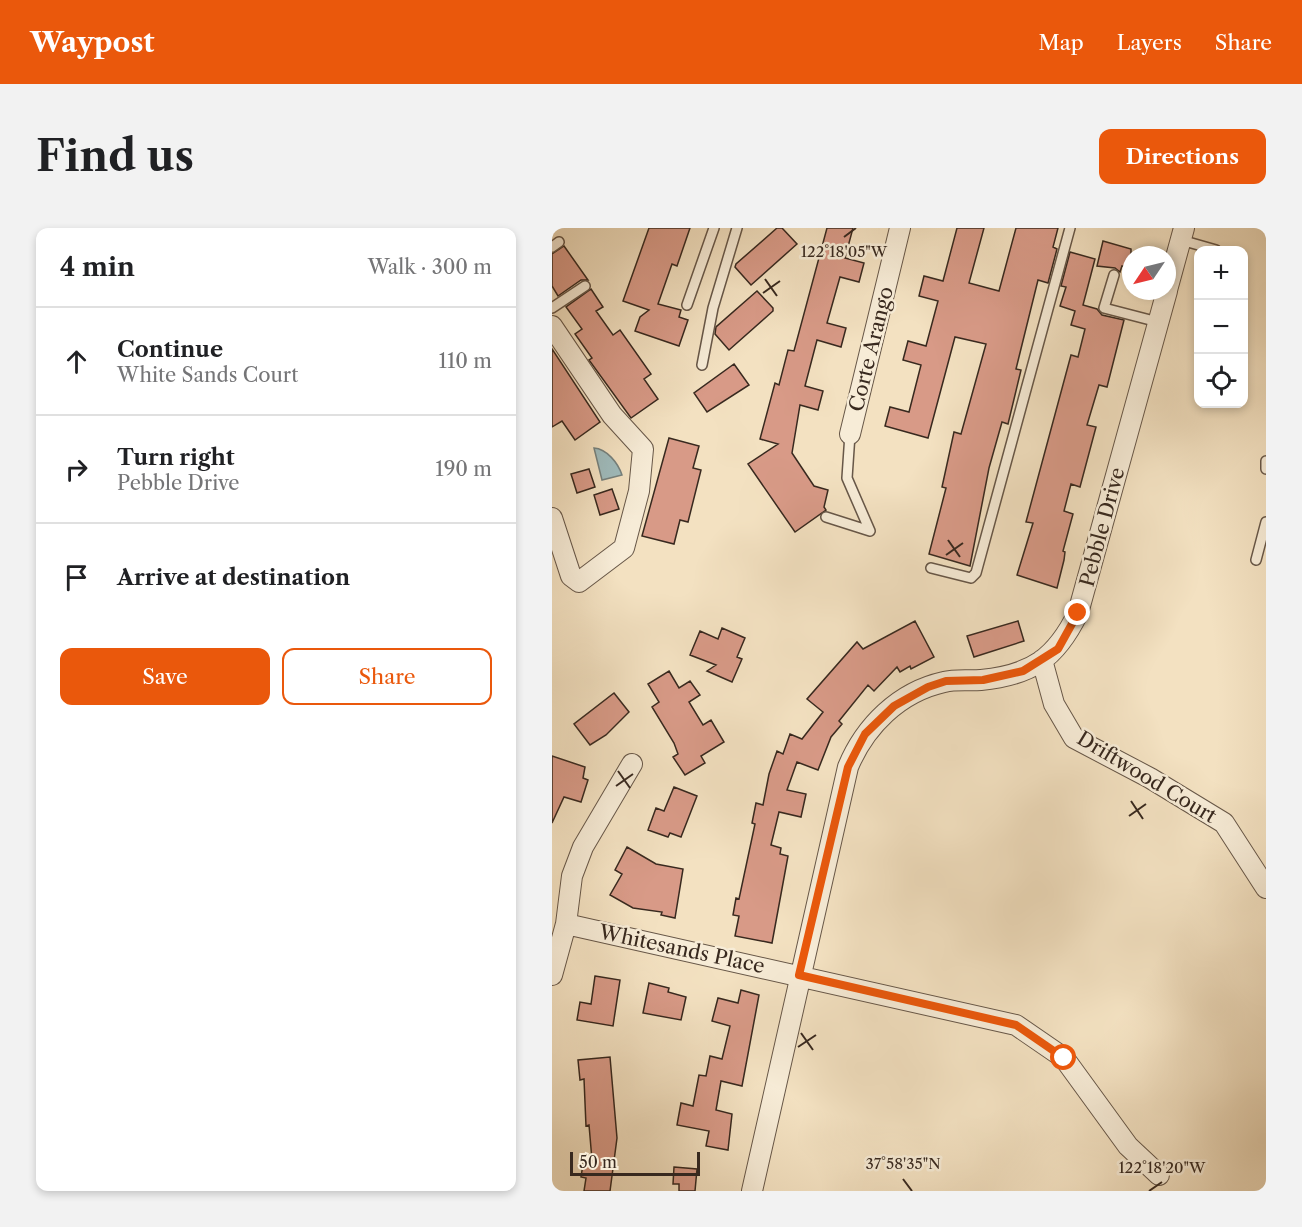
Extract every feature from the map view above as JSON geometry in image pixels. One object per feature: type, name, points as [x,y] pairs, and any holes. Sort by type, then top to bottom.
[{"type":"street","name":"Corte Arango","points":[[850,434],[900,228]]},
{"type":"street","name":"Pebble Drive","points":[[1176,256],[1182,234]]},
{"type":"street","name":"Pebble Drive","points":[[752,1191],[799,975],[848,767],[865,734],[894,706],[928,687],[946,681],[1002,676],[1023,671],[1058,649],[1078,613],[1164,300]]},
{"type":"street","points":[[552,326],[612,415],[643,449],[639,491],[624,548],[579,582],[571,576],[552,518]]},
{"type":"street","name":"Driftwood Court","points":[[1042,660],[1054,704],[1074,738],[1150,778],[1224,823],[1266,888]]},
{"type":"street","points":[[552,975],[566,924],[572,876],[583,847],[632,764]]},
{"type":"street","name":"Whitesands Place","points":[[566,924],[1016,1025],[1064,1058],[1128,1146],[1159,1175]]},
{"type":"lane","points":[[687,305],[714,228]]},
{"type":"lane","points":[[702,365],[713,308],[737,228]]},
{"type":"lane","points":[[931,568],[971,578],[976,573],[1070,228]]},
{"type":"lane","points":[[1182,234],[1208,246]]},
{"type":"lane","points":[[1114,275],[1104,308],[1158,322]]},
{"type":"lane","points":[[552,308],[585,285]]},
{"type":"lane","points":[[826,517],[870,531],[847,478],[850,434]]},
{"type":"lane","points":[[1266,461],[1266,469]]},
{"type":"lane","points":[[1256,560],[1266,522]]},
{"type":"water","points":[[594,448],[611,457],[622,475],[602,480]]},
{"type":"building","points":[[649,228],[690,228],[677,266],[672,264],[658,304],[681,310],[679,317],[688,320],[679,346],[635,331],[640,317],[649,310],[623,301]]},
{"type":"building","points":[[777,228],[782,228],[797,244],[751,285],[735,267],[736,264]]},
{"type":"building","points":[[827,228],[853,228],[845,258],[864,263],[859,282],[840,277],[827,323],[846,328],[841,347],[817,340],[805,386],[823,391],[818,410],[800,405],[792,453],[814,486],[828,490],[824,507],[826,510],[795,532],[748,464],[778,444],[760,439],[775,383],[779,385],[788,350],[794,351]]},
{"type":"building","points":[[957,228],[984,228],[969,283],[999,291],[1016,228],[1058,228],[1053,247],[1057,249],[1048,283],[1038,280],[1016,369],[1021,370],[1008,424],[1002,422],[989,468],[970,566],[929,554],[946,488],[942,487],[954,432],[961,434],[986,344],[955,337],[928,438],[885,426],[890,407],[909,412],[921,365],[903,360],[908,341],[926,346],[938,301],[919,296],[924,276],[943,281]]},
{"type":"building","points":[[1103,241],[1122,246],[1120,272],[1115,268],[1097,266]]},
{"type":"building","points":[[564,246],[588,280],[581,280],[558,296],[552,286],[552,254]]},
{"type":"building","points":[[1070,252],[1095,259],[1083,305],[1097,309],[1102,315],[1124,320],[1107,387],[1099,385],[1087,425],[1096,427],[1080,487],[1071,484],[1064,511],[1073,514],[1063,551],[1065,552],[1064,560],[1057,588],[1017,575],[1033,523],[1026,522],[1071,355],[1078,357],[1085,329],[1071,325],[1075,311],[1060,306],[1066,287],[1061,286]]},
{"type":"building","points":[[591,289],[603,307],[596,311],[613,335],[620,330],[651,374],[644,379],[658,399],[631,418],[589,360],[592,358],[575,334],[582,329],[566,307]]},
{"type":"building","points":[[757,291],[773,308],[773,311],[729,350],[715,334],[716,327]]},
{"type":"building","points":[[552,349],[600,422],[575,440],[562,421],[552,427]]},
{"type":"building","points":[[734,364],[749,385],[707,412],[694,393]]},
{"type":"building","points":[[669,438],[699,446],[693,468],[701,470],[688,522],[680,520],[674,544],[642,536]]},
{"type":"building","points":[[589,469],[595,487],[577,493],[571,474]]},
{"type":"building","points":[[612,489],[619,509],[600,515],[594,495]]},
{"type":"building","points":[[915,621],[934,657],[900,672],[897,667],[874,691],[868,685],[839,721],[842,724],[831,737],[818,770],[797,762],[787,790],[806,794],[801,817],[779,812],[771,845],[781,848],[780,854],[788,856],[772,943],[735,936],[739,916],[733,915],[736,898],[739,899],[755,824],[752,823],[756,803],[763,805],[769,774],[777,751],[783,754],[790,734],[802,739],[823,712],[807,699],[857,642],[863,649]]},
{"type":"building","points":[[1018,621],[1024,641],[974,657],[967,636]]},
{"type":"building","points":[[722,628],[745,638],[737,657],[742,659],[732,682],[707,671],[716,665],[690,655],[700,631],[718,639]]},
{"type":"building","points":[[669,671],[679,688],[690,681],[700,695],[689,702],[703,725],[711,720],[724,742],[701,756],[705,763],[685,775],[673,757],[678,754],[674,743],[652,707],[659,702],[648,684]]},
{"type":"building","points":[[614,693],[629,712],[606,735],[590,745],[574,724]]},
{"type":"building","points":[[552,756],[585,767],[583,778],[588,780],[581,802],[564,797],[552,823]]},
{"type":"building","points":[[674,787],[697,796],[681,837],[670,833],[668,837],[648,830],[656,808],[664,811]]},
{"type":"building","points":[[627,847],[656,864],[683,869],[675,918],[661,915],[662,912],[633,908],[610,895],[622,874],[615,870]]},
{"type":"building","points":[[595,976],[620,980],[613,1026],[577,1020],[580,1002],[591,1004]]},
{"type":"building","points":[[649,983],[669,988],[668,992],[686,997],[681,1020],[643,1013]]},
{"type":"building","points":[[741,990],[759,995],[742,1086],[721,1081],[716,1110],[732,1114],[728,1150],[706,1146],[709,1131],[677,1125],[681,1103],[693,1106],[699,1075],[706,1076],[710,1056],[722,1059],[730,1026],[712,1021],[718,998],[738,1003]]},
{"type":"building","points":[[610,1057],[617,1138],[610,1191],[584,1191],[586,1178],[581,1177],[584,1158],[592,1160],[589,1125],[586,1126],[584,1079],[580,1080],[578,1060]]},
{"type":"building","points":[[674,1167],[697,1169],[695,1191],[679,1191],[679,1184],[673,1184]]},
{"type":"route","points":[[1064,1058],[1016,1025],[799,975],[848,767],[865,734],[894,706],[928,687],[946,681],[983,680],[1023,671],[1058,649],[1078,613]]}]
